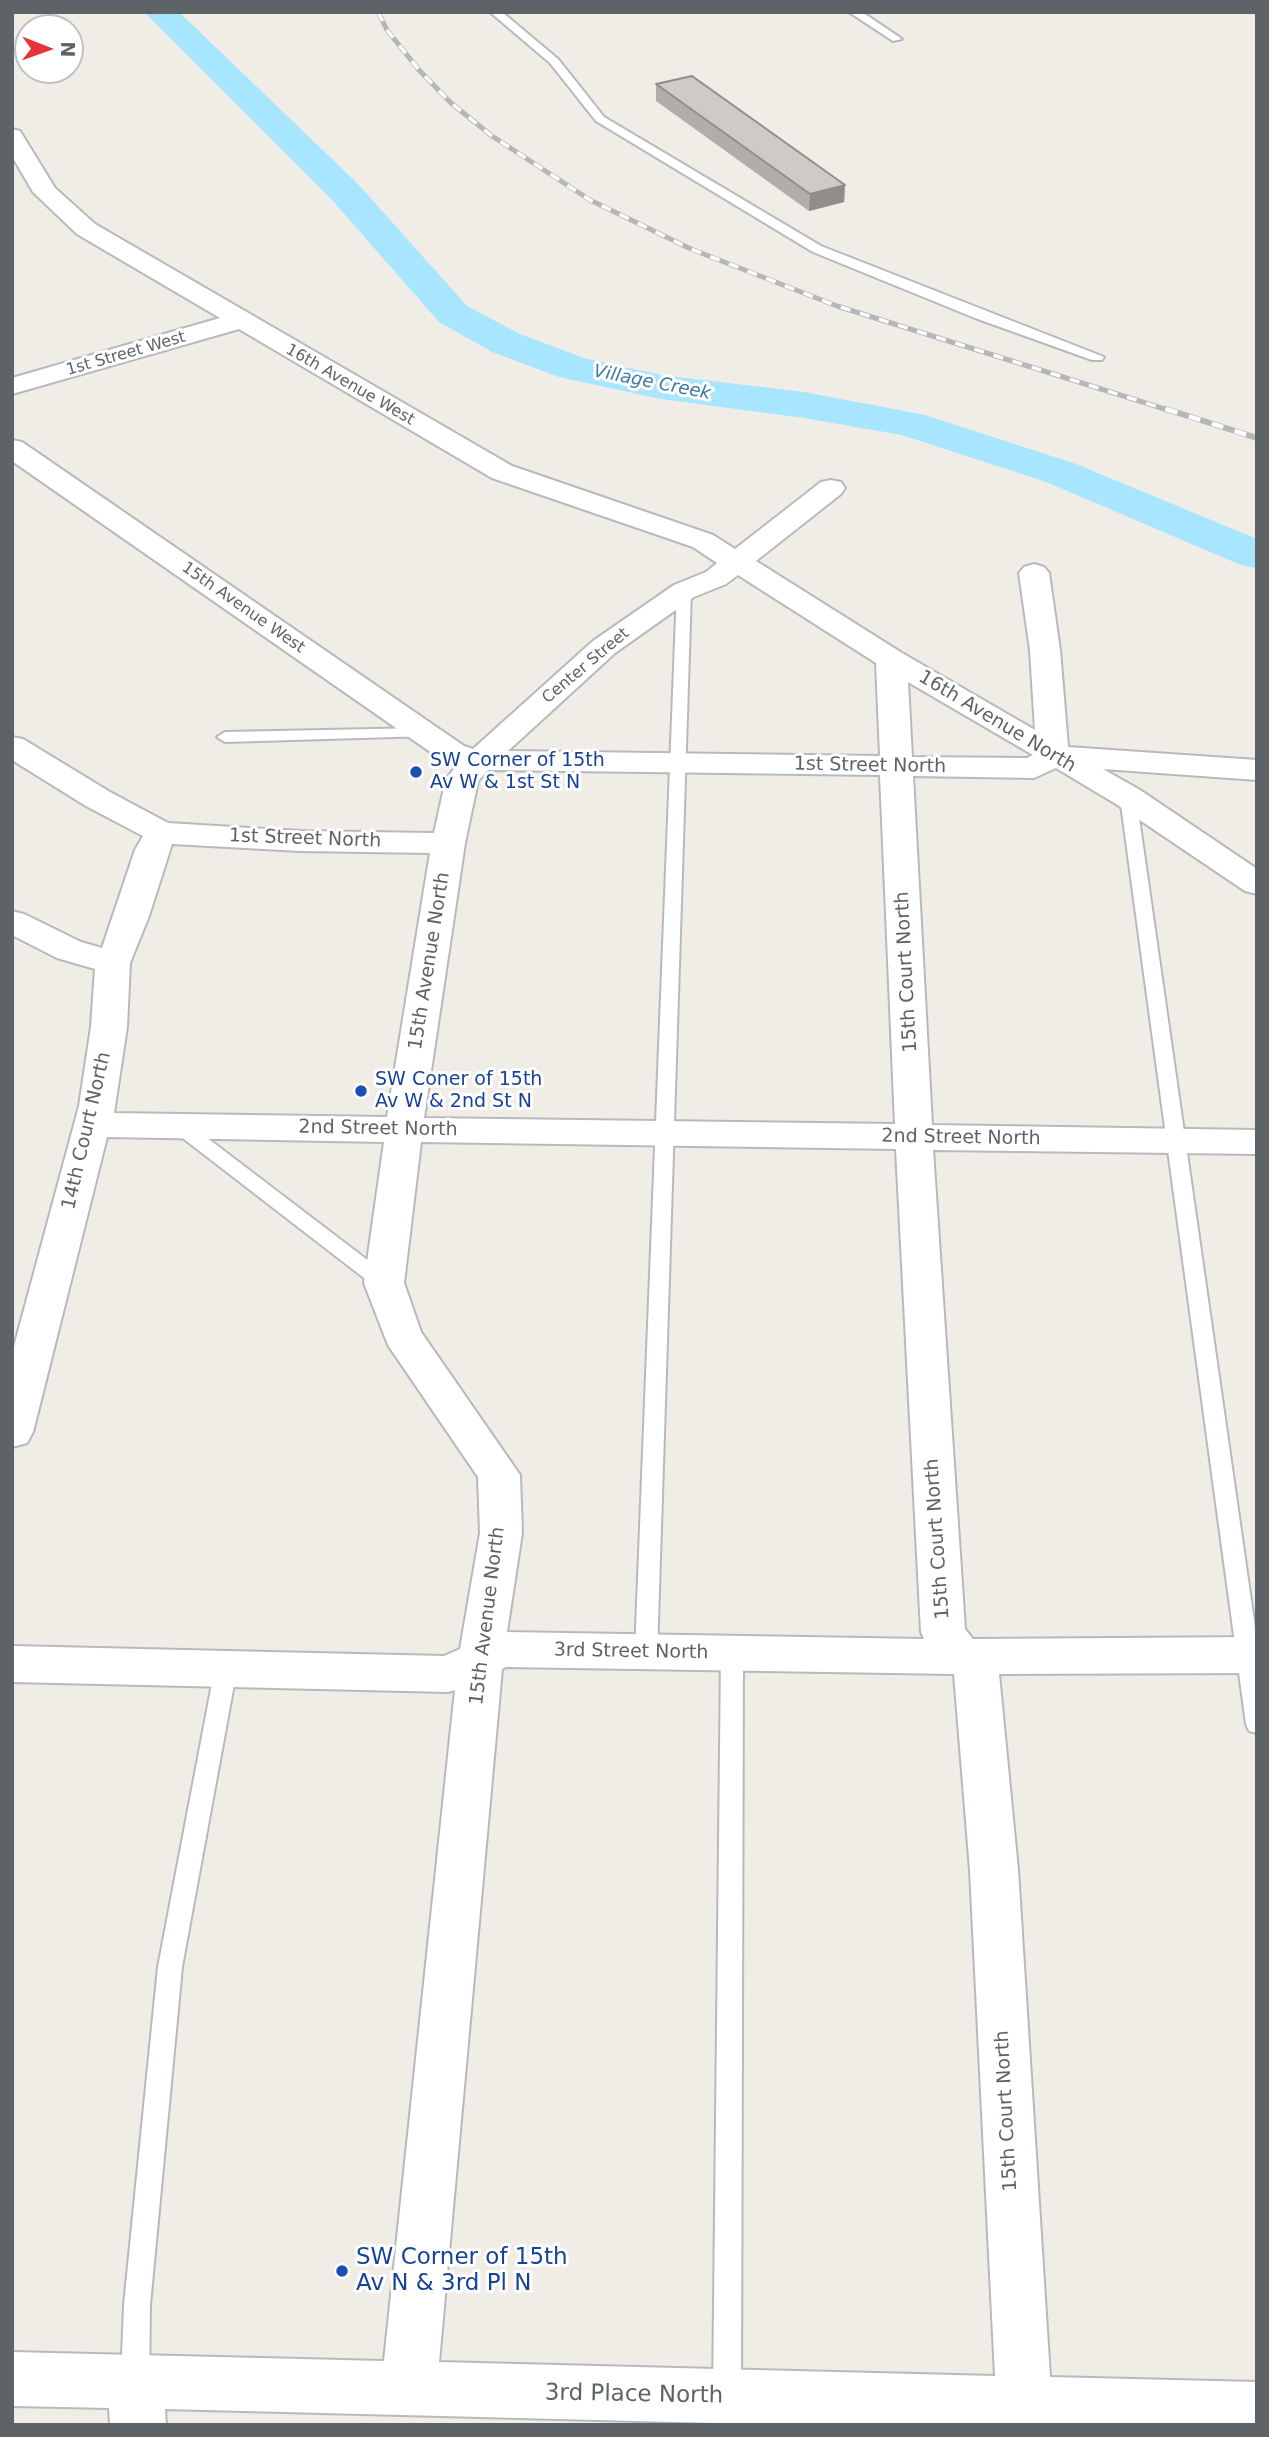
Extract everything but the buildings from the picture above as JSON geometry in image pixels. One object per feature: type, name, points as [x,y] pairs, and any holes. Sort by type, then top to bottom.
[{"type":"street","name":"16th Avenue West","points":[[12,136],[45,192],[86,229],[239,321],[502,472],[703,541],[736,560]]},
{"type":"street","name":"1st Street West","points":[[12,386],[239,321]]},
{"type":"street","name":"15th Avenue West","points":[[12,447],[423,733],[453,753],[479,760]]},
{"type":"street","name":"Center Street","points":[[479,760],[604,646],[684,591],[716,578],[831,488]]},
{"type":"street","name":"16th Avenue North","points":[[736,560],[891,659],[1128,797],[1257,884]]},
{"type":"street","points":[[1034,573],[1045,650],[1053,755]]},
{"type":"street","name":"15th Court North","points":[[891,659],[943,1632],[955,1650],[976,1665],[994,1870],[1024,2403]]},
{"type":"street","points":[[12,746],[98,799],[161,833]]},
{"type":"street","name":"1st Street North","points":[[479,760],[1034,768],[1053,755],[1257,770]]},
{"type":"street","name":"15th Avenue North","points":[[410,2390],[480,1660],[501,1533],[499,1475],[401,1335],[384,1283],[404,1130],[448,843],[461,779],[479,760]]},
{"type":"street","name":"1st Street North","points":[[161,833],[300,841],[448,843]]},
{"type":"street","name":"14th Court North","points":[[12,1432],[92,1125],[109,1027],[113,962],[132,916],[152,850],[161,833]]},
{"type":"street","points":[[12,921],[69,950],[113,962]]},
{"type":"street","name":"2nd Street North","points":[[92,1125],[1257,1142]]},
{"type":"street","name":"3rd Street North","points":[[12,1664],[448,1674],[501,1649],[967,1657],[1252,1654]]},
{"type":"street","name":"3rd Place North","points":[[12,2379],[137,2403],[410,2390],[594,2409],[727,2396],[1257,2409]]},
{"type":"lane","points":[[495,12],[554,61],[600,119],[817,249],[980,315],[1097,357]]},
{"type":"lane","points":[[854,12],[897,39]]},
{"type":"lane","points":[[646,1653],[684,591]]},
{"type":"lane","points":[[225,737],[423,733]]},
{"type":"lane","points":[[1128,797],[1175,1142],[1252,1654],[1257,1724]]},
{"type":"lane","points":[[178,1125],[384,1283]]},
{"type":"lane","points":[[727,2396],[732,1655]]},
{"type":"lane","points":[[137,2403],[137,2305],[170,1967],[226,1668]]},
{"type":"waterway","name":"Village Creek","points":[[160,12],[345,192],[453,314],[506,343],[573,368],[661,387],[804,405],[910,424],[1061,473],[1257,555]]},
{"type":"railway","points":[[378,12],[387,30],[419,70],[451,103],[492,136],[590,200],[691,249],[837,306],[1171,411]]},
{"type":"railway","points":[[1166,409],[1257,438]]},
{"type":"place","name":"SW Corner of 15th Av W & 1st St N","points":[[416,772]]},
{"type":"place","name":"SW Coner of 15th Av W & 2nd St N","points":[[361,1091]]},
{"type":"place","name":"SW Corner of 15th Av N & 3rd Pl N","points":[[342,2271]]}]
